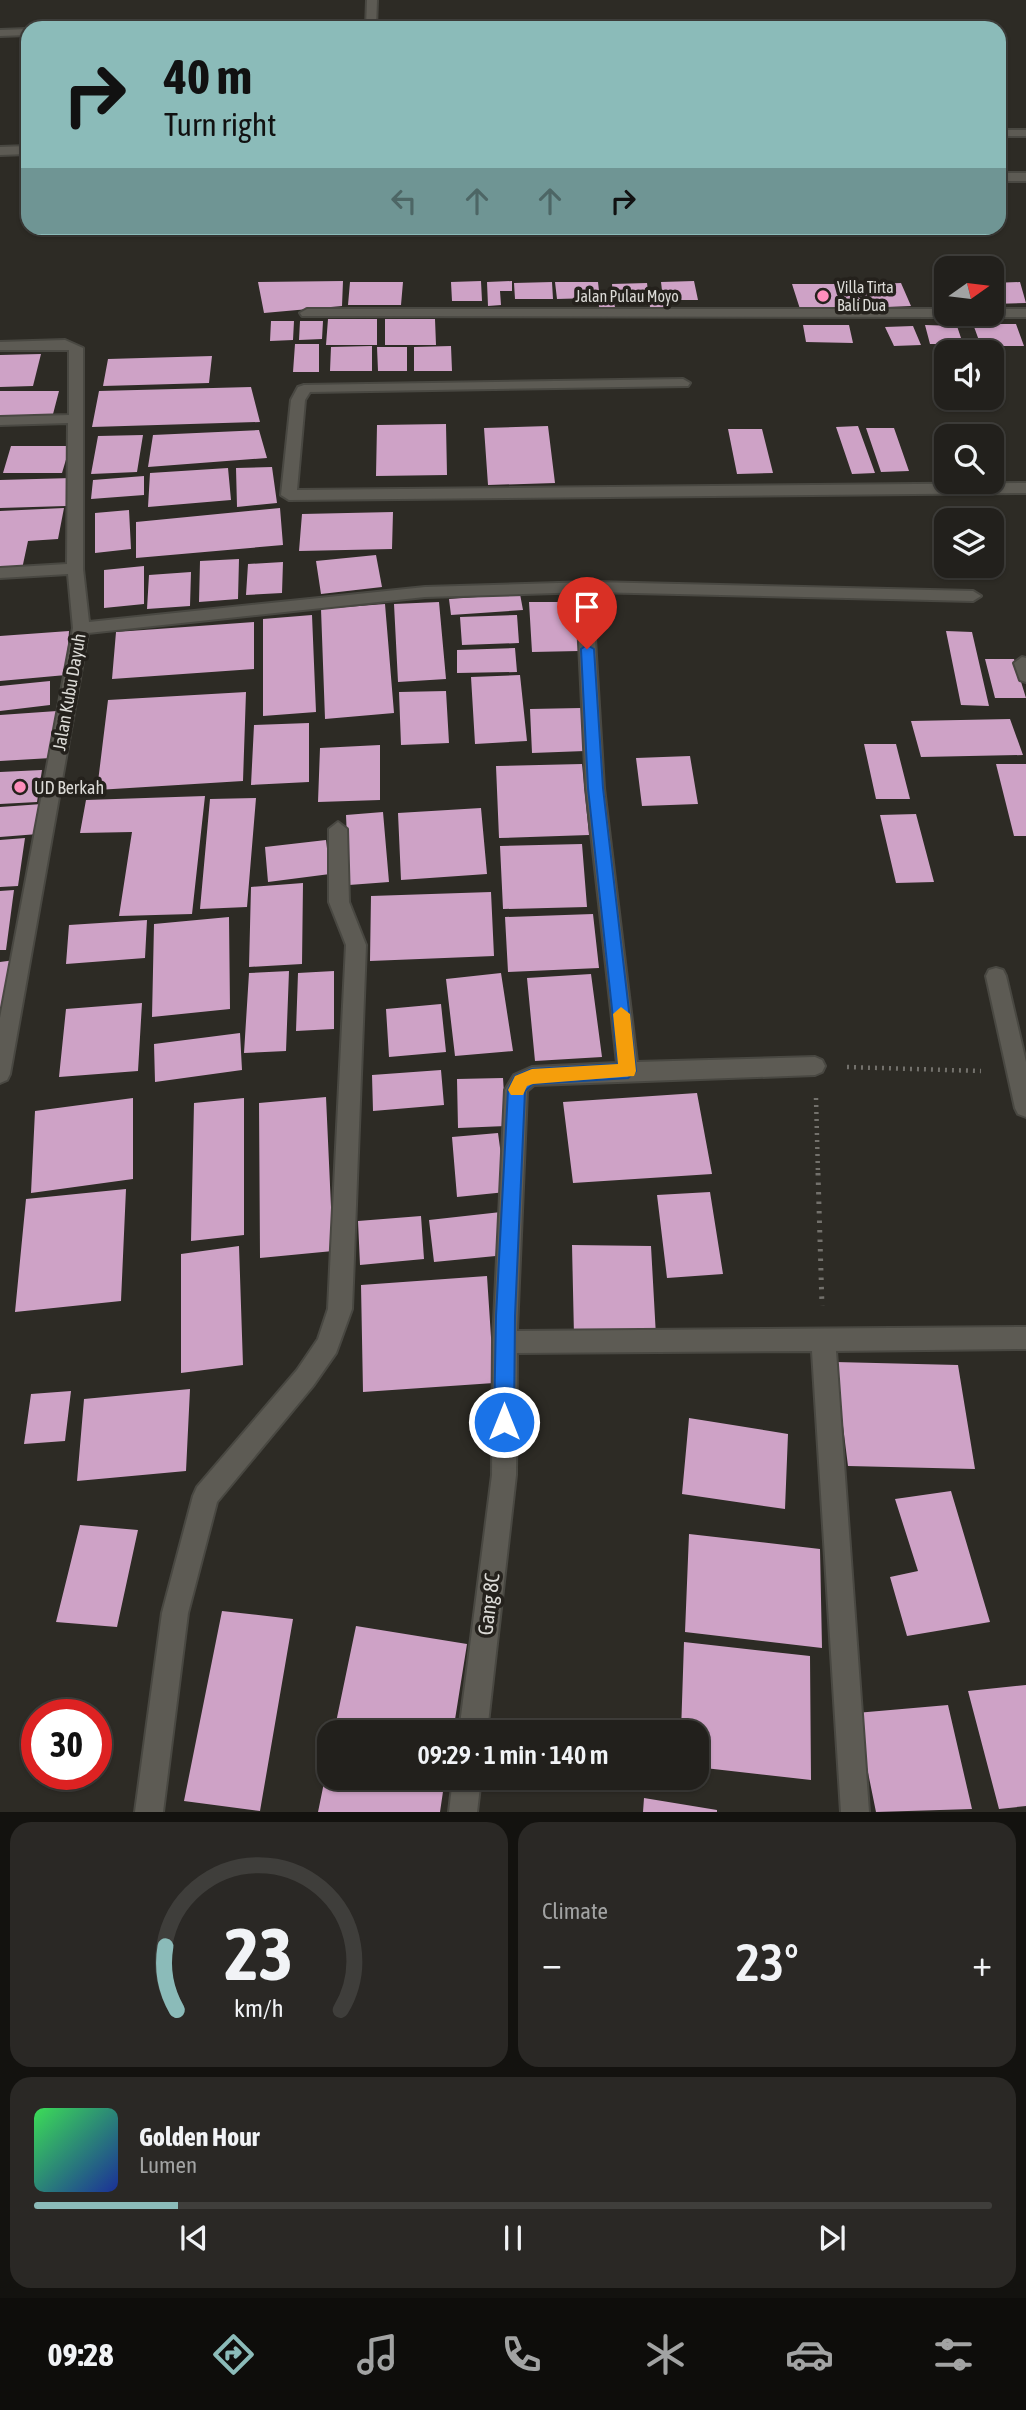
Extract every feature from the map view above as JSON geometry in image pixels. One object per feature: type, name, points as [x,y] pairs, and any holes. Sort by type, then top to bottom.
[{"type":"street","points":[[371,21],[372,0]]},
{"type":"street","points":[[0,33],[21,32]]},
{"type":"street","points":[[1006,133],[1026,133]]},
{"type":"street","points":[[0,151],[21,150]]},
{"type":"street","points":[[1006,177],[1026,177]]},
{"type":"street","name":"Jalan Pulau Moyo","points":[[307,313],[934,313]]},
{"type":"street","points":[[1004,313],[1026,313]]},
{"type":"street","name":"Jalan Kubu Dayuh","points":[[0,346],[65,344],[76,348],[75,569],[81,628],[0,1074]]},
{"type":"street","points":[[683,383],[309,388],[303,390],[298,400],[289,495],[1026,488]]},
{"type":"street","points":[[0,421],[75,419]]},
{"type":"street","points":[[0,573],[75,569]]},
{"type":"street","points":[[81,628],[425,592],[592,587],[973,596]]},
{"type":"street","points":[[589,597],[586,622],[595,788],[628,1071]]},
{"type":"street","points":[[149,1811],[175,1613],[206,1496],[313,1367],[328,1345],[340,1309],[356,945],[339,902],[338,829]]},
{"type":"street","points":[[996,976],[1026,1108]]},
{"type":"street","name":"Gang 8C","points":[[474,1720],[504,1475],[505,1342],[516,1090],[521,1081],[532,1076],[814,1066]]},
{"type":"street","points":[[505,1342],[1026,1338]]},
{"type":"street","points":[[823,1339],[855,1811]]},
{"type":"street","points":[[463,1811],[466,1790]]},
{"type":"path","points":[[823,1339],[814,1066],[1018,1073]]},
{"type":"building","points":[[343,281],[342,306],[264,313],[258,282]]},
{"type":"building","points":[[481,281],[482,301],[452,301],[451,282]]},
{"type":"building","points":[[512,281],[512,291],[500,291],[501,305],[488,306],[487,282]]},
{"type":"building","points":[[694,281],[698,300],[664,300],[664,307],[650,307],[649,299],[663,299],[661,282]]},
{"type":"building","points":[[350,282],[403,282],[401,305],[348,305]]},
{"type":"building","points":[[552,282],[553,299],[515,299],[514,283]]},
{"type":"building","points":[[555,282],[598,282],[599,291],[592,291],[593,298],[557,299]]},
{"type":"building","points":[[1020,282],[1026,303],[1004,304],[1004,283]]},
{"type":"building","points":[[647,283],[649,299],[613,299],[615,307],[599,307],[598,296],[613,296],[612,284]]},
{"type":"building","points":[[901,283],[911,306],[862,308],[852,285]]},
{"type":"building","name":"Villa Tirta Bali Dua","points":[[792,284],[846,284],[854,308],[800,309]]},
{"type":"building","points":[[328,319],[377,319],[377,345],[326,345]]},
{"type":"building","points":[[385,319],[435,319],[436,345],[385,345]]},
{"type":"building","points":[[271,321],[294,321],[293,340],[270,341]]},
{"type":"building","points":[[300,321],[323,321],[322,339],[299,340]]},
{"type":"building","points":[[1016,324],[1024,346],[1004,346],[1004,340],[979,340],[974,326]]},
{"type":"building","points":[[803,325],[849,325],[853,343],[806,342]]},
{"type":"building","points":[[925,325],[957,326],[962,340],[934,340],[934,344],[930,344]]},
{"type":"building","points":[[913,326],[921,345],[894,346],[885,327]]},
{"type":"building","points":[[295,344],[319,344],[319,372],[293,372]]},
{"type":"building","points":[[372,346],[372,371],[330,371],[331,347]]},
{"type":"building","points":[[451,346],[452,371],[414,371],[414,347]]},
{"type":"building","points":[[377,347],[407,347],[407,371],[378,371]]},
{"type":"building","points":[[41,354],[33,386],[0,387],[0,355]]},
{"type":"building","points":[[212,356],[209,383],[103,386],[108,359]]},
{"type":"building","points":[[251,387],[260,422],[92,427],[99,391]]},
{"type":"building","points":[[0,391],[59,391],[52,418],[0,418]]},
{"type":"building","points":[[446,424],[447,475],[376,476],[377,425]]},
{"type":"building","points":[[548,426],[555,483],[488,485],[484,428]]},
{"type":"building","points":[[858,426],[875,473],[852,474],[836,427]]},
{"type":"building","points":[[866,428],[894,428],[909,471],[881,472]]},
{"type":"building","points":[[728,429],[762,429],[773,473],[737,474]]},
{"type":"building","points":[[259,430],[267,458],[148,467],[153,435]]},
{"type":"building","points":[[143,435],[137,472],[91,474],[98,436]]},
{"type":"building","points":[[11,446],[70,446],[62,473],[3,473]]},
{"type":"building","points":[[272,467],[277,503],[237,507],[236,468]]},
{"type":"building","points":[[228,468],[231,500],[148,507],[150,473]]},
{"type":"building","points":[[144,476],[144,495],[91,499],[93,480]]},
{"type":"building","points":[[72,478],[66,506],[0,508],[0,480]]},
{"type":"building","points":[[64,508],[58,539],[28,541],[22,569],[0,570],[0,511]]},
{"type":"building","points":[[280,508],[283,545],[136,558],[136,522]]},
{"type":"building","points":[[129,510],[131,549],[95,553],[95,513]]},
{"type":"building","points":[[393,512],[392,549],[299,551],[302,514]]},
{"type":"building","points":[[376,555],[382,587],[321,594],[316,561]]},
{"type":"building","points":[[239,559],[238,599],[199,602],[200,561]]},
{"type":"building","points":[[283,562],[282,593],[246,595],[248,564]]},
{"type":"building","points":[[144,566],[144,604],[104,608],[104,570]]},
{"type":"building","points":[[191,572],[190,606],[147,609],[149,575]]},
{"type":"building","points":[[520,594],[523,610],[451,615],[449,599]]},
{"type":"building","points":[[439,602],[446,679],[398,682],[394,604]]},
{"type":"building","points":[[529,602],[575,602],[579,651],[532,652]]},
{"type":"building","points":[[385,604],[394,713],[325,719],[321,609]]},
{"type":"building","points":[[312,615],[316,712],[263,716],[263,619]]},
{"type":"building","points":[[517,615],[519,643],[462,645],[460,617]]},
{"type":"building","points":[[254,622],[254,669],[112,679],[116,632]]},
{"type":"building","points":[[69,631],[66,675],[0,681],[0,636]]},
{"type":"building","points":[[946,631],[972,632],[989,706],[961,705]]},
{"type":"building","points":[[515,648],[517,672],[457,673],[457,650]]},
{"type":"building","points":[[985,659],[1014,659],[1026,698],[995,698]]},
{"type":"building","points":[[520,675],[527,741],[475,744],[471,677]]},
{"type":"building","points":[[50,681],[50,705],[0,711],[0,686]]},
{"type":"building","points":[[446,691],[449,743],[401,745],[399,692]]},
{"type":"building","points":[[246,692],[243,781],[97,790],[108,700]]},
{"type":"building","points":[[581,708],[585,751],[532,753],[530,709]]},
{"type":"building","points":[[57,711],[51,758],[0,761],[0,715]]},
{"type":"building","points":[[1010,719],[1023,755],[921,757],[911,721]]},
{"type":"building","points":[[309,723],[309,782],[251,785],[254,725]]},
{"type":"building","points":[[864,744],[896,744],[910,799],[876,799]]},
{"type":"building","points":[[380,745],[380,800],[318,802],[320,748]]},
{"type":"building","points":[[690,756],[698,804],[642,806],[636,758]]},
{"type":"building","points":[[582,764],[589,835],[499,838],[496,766]]},
{"type":"building","points":[[996,764],[1026,764],[1026,836],[1014,836]]},
{"type":"building","name":"UD Berkah","points":[[42,770],[37,802],[0,804],[0,772]]},
{"type":"building","points":[[205,796],[192,914],[119,916],[132,832],[80,833],[86,800]]},
{"type":"building","points":[[256,798],[247,907],[200,909],[210,799]]},
{"type":"building","points":[[42,804],[38,834],[0,837],[0,807]]},
{"type":"building","points":[[481,808],[487,874],[401,880],[398,813]]},
{"type":"building","points":[[383,812],[389,882],[349,885],[346,815]]},
{"type":"building","points":[[916,814],[934,882],[896,883],[880,815]]},
{"type":"building","points":[[25,838],[18,886],[0,887],[0,840]]},
{"type":"building","points":[[326,840],[330,874],[268,882],[265,847]]},
{"type":"building","points":[[582,844],[587,907],[503,909],[500,846]]},
{"type":"building","points":[[303,883],[302,964],[249,967],[251,887]]},
{"type":"building","points":[[14,890],[6,950],[0,950],[0,891]]},
{"type":"building","points":[[491,892],[494,956],[370,961],[371,896]]},
{"type":"building","points":[[593,914],[599,968],[508,972],[505,917]]},
{"type":"building","points":[[229,917],[230,1009],[152,1017],[154,924]]},
{"type":"building","points":[[147,920],[145,958],[66,964],[69,925]]},
{"type":"building","points":[[15,960],[0,1022],[0,962]]},
{"type":"building","points":[[289,971],[286,1051],[244,1053],[249,973]]},
{"type":"building","points":[[334,971],[334,1029],[296,1031],[298,973]]},
{"type":"building","points":[[501,973],[513,1051],[455,1056],[446,979]]},
{"type":"building","points":[[591,974],[602,1057],[535,1061],[527,978]]},
{"type":"building","points":[[142,1003],[138,1071],[59,1077],[66,1009]]},
{"type":"building","points":[[441,1004],[446,1052],[389,1057],[386,1009]]},
{"type":"building","points":[[240,1033],[242,1070],[155,1082],[154,1044]]},
{"type":"building","points":[[441,1070],[444,1105],[373,1111],[372,1075]]},
{"type":"building","points":[[503,1078],[506,1126],[458,1128],[457,1079]]},
{"type":"building","points":[[697,1093],[712,1174],[573,1183],[563,1102]]},
{"type":"building","points":[[326,1097],[333,1251],[260,1258],[259,1103]]},
{"type":"building","points":[[133,1098],[133,1179],[31,1193],[35,1111]]},
{"type":"building","points":[[244,1098],[244,1235],[191,1241],[194,1103]]},
{"type":"building","points":[[498,1133],[506,1192],[457,1197],[452,1137]]},
{"type":"building","points":[[126,1189],[121,1301],[15,1312],[26,1199]]},
{"type":"building","points":[[710,1192],[723,1274],[667,1278],[657,1195]]},
{"type":"building","points":[[501,1212],[506,1255],[434,1262],[429,1220]]},
{"type":"building","points":[[421,1216],[424,1259],[360,1265],[358,1221]]},
{"type":"building","points":[[572,1245],[651,1246],[656,1336],[574,1336]]},
{"type":"building","points":[[239,1246],[243,1365],[181,1373],[181,1254]]},
{"type":"building","points":[[487,1276],[494,1383],[363,1392],[361,1285]]},
{"type":"building","points":[[835,1362],[958,1365],[975,1469],[848,1466]]},
{"type":"building","points":[[190,1389],[186,1471],[77,1481],[84,1399]]},
{"type":"building","points":[[71,1391],[65,1441],[24,1444],[31,1394]]},
{"type":"building","points":[[689,1418],[788,1434],[785,1509],[682,1494]]},
{"type":"building","points":[[951,1491],[990,1622],[907,1636],[890,1577],[918,1571],[895,1499]]},
{"type":"building","points":[[80,1525],[138,1530],[117,1627],[56,1622]]},
{"type":"building","points":[[689,1534],[820,1549],[822,1648],[685,1632]]},
{"type":"building","points":[[222,1611],[293,1619],[260,1811],[184,1801]]},
{"type":"building","points":[[356,1626],[467,1644],[455,1720],[336,1720]]},
{"type":"building","points":[[684,1642],[810,1656],[811,1780],[709,1768],[709,1720],[681,1720]]},
{"type":"building","points":[[1026,1685],[1026,1806],[999,1809],[968,1691]]},
{"type":"building","points":[[948,1705],[972,1809],[876,1812],[856,1713]]},
{"type":"building","points":[[322,1790],[443,1790],[440,1812],[318,1812]]},
{"type":"building","points":[[644,1798],[717,1810],[717,1812],[643,1812]]},
{"type":"slow traffic","points":[[517,1090],[521,1081],[532,1076],[628,1071],[621,1014]]},
{"type":"place","name":"Villa Tirta Bali Dua","points":[[823,296]]},
{"type":"place","name":"UD Berkah","points":[[20,787]]},
{"type":"route","points":[[504,1422],[513,1104],[516,1090],[521,1081],[532,1076],[628,1071],[595,788],[587,649]]}]
